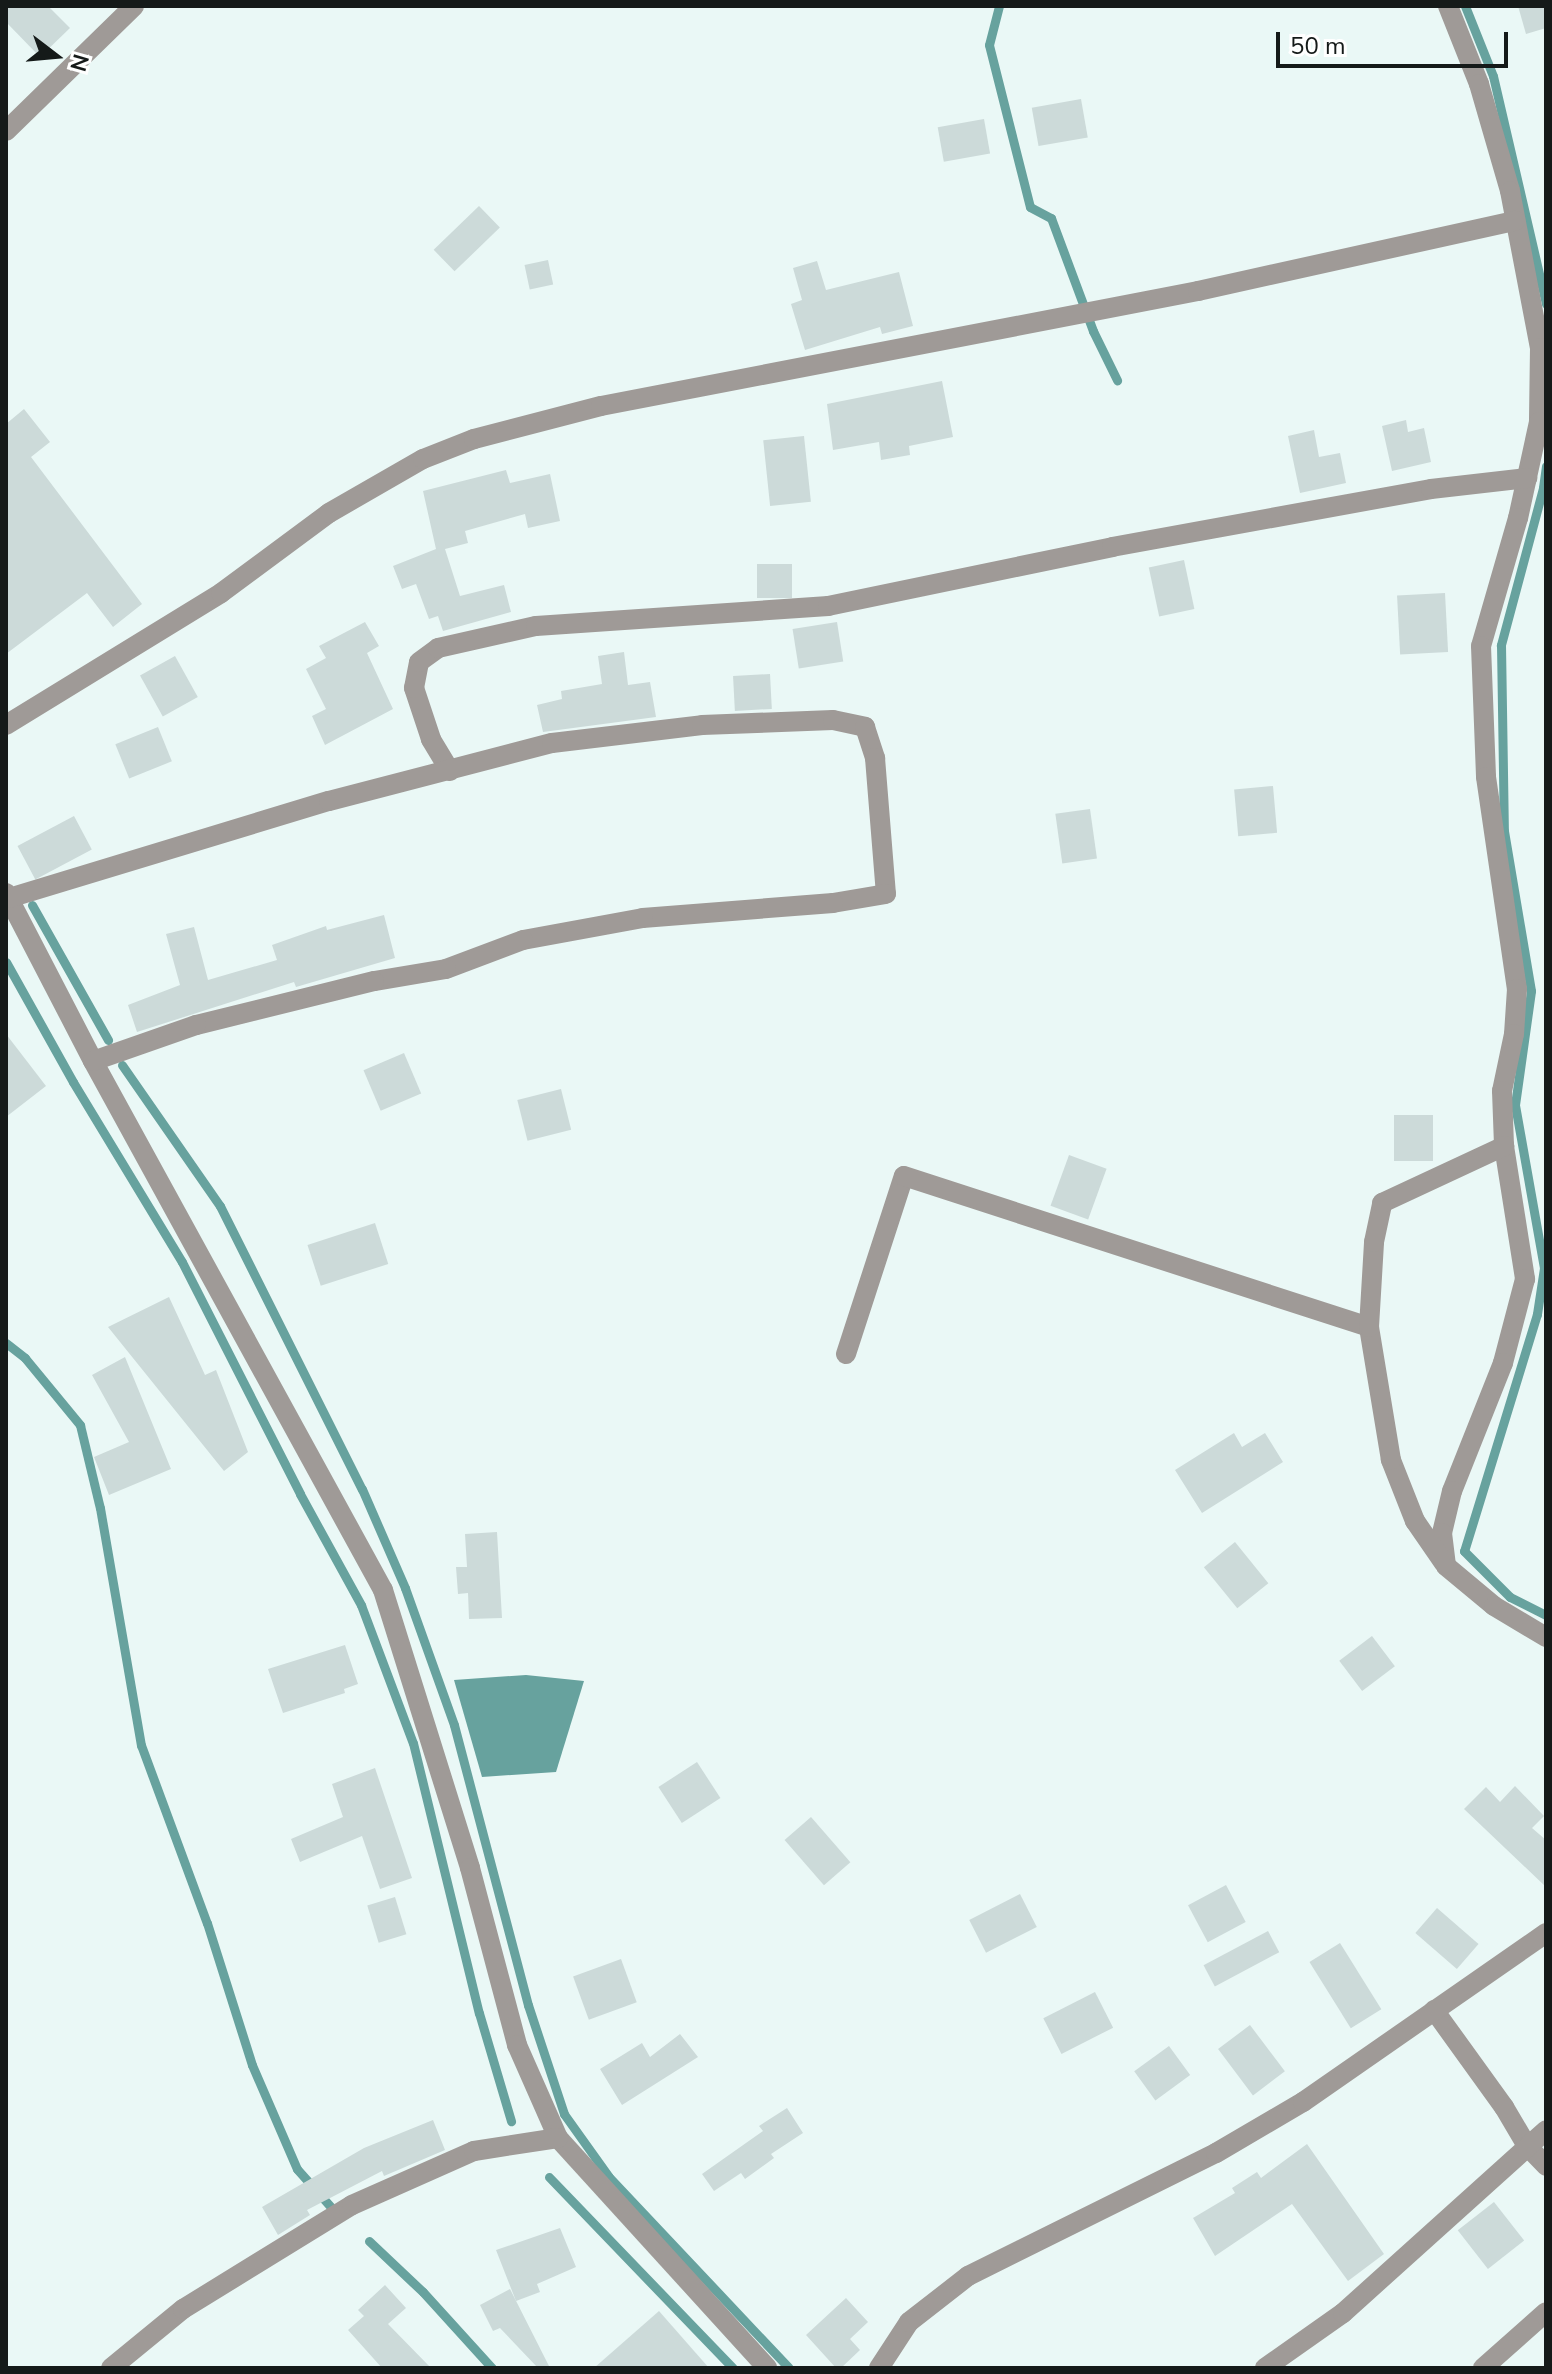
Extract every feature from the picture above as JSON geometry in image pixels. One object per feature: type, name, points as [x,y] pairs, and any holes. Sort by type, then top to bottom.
[{"type":"street","points":[[6,131],[134,6]]},
{"type":"street","points":[[1446,1566],[1442,1533],[1452,1491],[1503,1363],[1525,1279],[1504,1146],[1502,1091],[1514,1034],[1517,989],[1486,777],[1481,646],[1527,478],[1539,422],[1540,348],[1515,221],[1479,84],[1448,6]]},
{"type":"street","points":[[6,725],[221,593],[329,513],[423,459],[474,439],[601,406],[1198,291],[1515,221]]},
{"type":"street","points":[[450,771],[431,739],[414,688],[419,662],[438,648],[536,626],[828,606],[1112,547],[1431,489],[1527,478]]},
{"type":"street","points":[[93,1061],[196,1025],[374,981],[446,969],[523,940],[643,918],[833,903],[886,894],[875,758],[865,727],[833,720],[702,725],[552,743],[329,801],[7,896],[93,1061],[383,1590],[470,1868],[517,2045],[558,2138],[767,2368]]},
{"type":"street","points":[[1504,1146],[1382,1203],[1374,1242],[1369,1327],[1391,1460],[1415,1521],[1446,1566],[1494,1606],[1546,1637]]},
{"type":"street","points":[[846,1354],[904,1176],[1369,1327]]},
{"type":"street","points":[[879,2368],[909,2322],[968,2276],[1216,2153],[1303,2102],[1546,1933]]},
{"type":"street","points":[[1434,2010],[1504,2107],[1527,2146],[1546,2166]]},
{"type":"street","points":[[1265,2368],[1343,2313],[1546,2130]]},
{"type":"street","points":[[111,2368],[183,2309],[352,2205],[474,2151],[558,2138]]},
{"type":"street","points":[[1483,2368],[1546,2312]]},
{"type":"water","points":[[526,1675],[584,1681],[556,1772],[482,1777],[454,1680]]},
{"type":"building","points":[[6,6],[48,6],[70,28],[40,57],[6,22]]},
{"type":"building","points":[[1518,6],[1546,6],[1546,28],[1526,34]]},
{"type":"building","points":[[1081,99],[1088,137],[1039,146],[1032,108]]},
{"type":"building","points":[[984,119],[990,153],[944,162],[938,127]]},
{"type":"building","points":[[479,206],[500,228],[455,271],[434,250]]},
{"type":"building","points":[[548,260],[553,284],[530,289],[525,265]]},
{"type":"building","points":[[817,261],[826,290],[899,272],[913,326],[882,334],[880,327],[805,350],[791,304],[802,300],[793,268]]},
{"type":"building","points":[[942,381],[953,437],[909,446],[910,455],[881,460],[879,442],[833,450],[827,404]]},
{"type":"building","points":[[24,409],[50,442],[31,457],[142,604],[113,627],[87,593],[6,654],[6,424]]},
{"type":"building","points":[[1406,420],[1408,432],[1424,428],[1431,462],[1392,471],[1382,426]]},
{"type":"building","points":[[1314,430],[1319,457],[1340,453],[1346,483],[1300,493],[1288,436]]},
{"type":"building","points":[[804,436],[811,502],[770,506],[763,440]]},
{"type":"building","points":[[506,470],[510,483],[550,474],[560,521],[528,528],[525,514],[465,531],[468,543],[445,549],[460,596],[504,585],[511,612],[443,631],[438,616],[429,619],[416,584],[402,589],[393,566],[436,549],[423,491]]},
{"type":"building","points":[[1184,560],[1194,609],[1159,616],[1149,567]]},
{"type":"building","points":[[757,564],[792,564],[792,598],[757,598]]},
{"type":"building","points":[[1445,593],[1448,652],[1400,654],[1397,596]]},
{"type":"building","points":[[365,622],[379,646],[367,653],[393,709],[325,745],[312,716],[326,709],[306,669],[326,658],[319,646]]},
{"type":"building","points":[[837,622],[843,662],[799,669],[793,629]]},
{"type":"building","points":[[624,652],[628,685],[650,682],[656,717],[543,732],[537,705],[562,699],[561,691],[602,684],[598,656]]},
{"type":"building","points":[[175,656],[198,697],[163,716],[140,675]]},
{"type":"building","points":[[770,674],[772,709],[735,711],[733,676]]},
{"type":"building","points":[[158,727],[172,761],[129,779],[115,744]]},
{"type":"building","points":[[1273,786],[1277,833],[1238,836],[1234,789]]},
{"type":"building","points":[[1090,809],[1097,859],[1062,863],[1055,814]]},
{"type":"building","points":[[74,816],[92,850],[35,880],[17,846]]},
{"type":"building","points":[[384,915],[395,958],[296,987],[294,982],[137,1032],[128,1005],[180,985],[166,934],[194,927],[208,980],[277,960],[272,945],[326,926],[327,930]]},
{"type":"building","points":[[6,1034],[46,1086],[6,1117]]},
{"type":"building","points":[[404,1053],[421,1094],[381,1111],[363,1070]]},
{"type":"building","points":[[561,1089],[571,1130],[527,1141],[517,1100]]},
{"type":"building","points":[[1394,1115],[1433,1115],[1433,1161],[1394,1161]]},
{"type":"building","points":[[1069,1155],[1107,1169],[1088,1219],[1051,1206]]},
{"type":"building","points":[[375,1223],[388,1264],[321,1286],[307,1245]]},
{"type":"building","points":[[169,1297],[205,1375],[216,1370],[248,1452],[224,1471],[108,1327]]},
{"type":"building","points":[[125,1357],[171,1469],[109,1495],[94,1457],[129,1442],[92,1375]]},
{"type":"building","points":[[1234,1433],[1242,1447],[1265,1433],[1283,1462],[1202,1513],[1175,1470]]},
{"type":"building","points":[[497,1532],[502,1618],[469,1619],[468,1593],[458,1594],[456,1567],[467,1567],[465,1534]]},
{"type":"building","points":[[1235,1542],[1268,1583],[1237,1608],[1204,1567]]},
{"type":"building","points":[[1372,1636],[1395,1666],[1362,1691],[1339,1661]]},
{"type":"building","points":[[345,1645],[358,1684],[344,1689],[345,1693],[283,1713],[268,1669]]},
{"type":"building","points":[[697,1762],[720,1798],[682,1823],[658,1787]]},
{"type":"building","points":[[375,1768],[412,1878],[380,1889],[362,1836],[300,1862],[291,1839],[343,1817],[332,1784]]},
{"type":"building","points":[[1515,1786],[1544,1816],[1532,1828],[1546,1840],[1546,1887],[1464,1809],[1486,1787],[1500,1802]]},
{"type":"building","points":[[811,1817],[850,1862],[824,1885],[785,1840]]},
{"type":"building","points":[[1226,1885],[1246,1922],[1208,1942],[1188,1905]]},
{"type":"building","points":[[1020,1894],[1037,1927],[986,1953],[969,1920]]},
{"type":"building","points":[[395,1897],[406,1934],[379,1943],[367,1905]]},
{"type":"building","points":[[1437,1908],[1479,1944],[1457,1969],[1415,1933]]},
{"type":"building","points":[[1268,1931],[1279,1952],[1215,1986],[1204,1965]]},
{"type":"building","points":[[1340,1943],[1381,2009],[1351,2028],[1309,1962]]},
{"type":"building","points":[[621,1959],[637,2002],[589,2020],[573,1976]]},
{"type":"building","points":[[1095,1992],[1113,2028],[1061,2054],[1043,2018]]},
{"type":"building","points":[[1250,2025],[1285,2071],[1253,2095],[1218,2049]]},
{"type":"building","points":[[680,2034],[698,2057],[622,2105],[600,2069],[642,2043],[650,2057]]},
{"type":"building","points":[[1169,2046],[1190,2075],[1155,2100],[1134,2071]]},
{"type":"building","points":[[787,2108],[803,2133],[771,2154],[774,2158],[745,2179],[741,2173],[714,2191],[702,2174],[763,2131],[759,2126]]},
{"type":"building","points":[[433,2120],[445,2150],[384,2176],[382,2171],[307,2210],[310,2215],[278,2235],[262,2207],[364,2148]]},
{"type":"building","points":[[1307,2144],[1384,2254],[1348,2281],[1292,2204],[1215,2256],[1193,2218],[1235,2193],[1232,2188],[1257,2172],[1261,2178]]},
{"type":"building","points":[[1494,2202],[1524,2241],[1488,2269],[1458,2230]]},
{"type":"building","points":[[560,2228],[576,2267],[537,2284],[540,2292],[516,2301],[496,2250]]},
{"type":"building","points":[[385,2285],[406,2308],[388,2324],[431,2368],[382,2368],[348,2330],[364,2316],[358,2310]]},
{"type":"building","points":[[510,2289],[550,2368],[538,2368],[500,2328],[493,2331],[480,2305]]},
{"type":"building","points":[[846,2298],[868,2322],[850,2339],[860,2350],[841,2368],[836,2368],[806,2335]]},
{"type":"building","points":[[659,2311],[709,2368],[594,2368]]},
{"type":"waterway","points":[[999,6],[989,45],[1030,207],[1051,218],[1093,331],[1117,380]]},
{"type":"waterway","points":[[1465,6],[1493,76],[1546,304]]},
{"type":"waterway","points":[[1546,466],[1543,488],[1501,645],[1504,831],[1531,991],[1515,1105],[1544,1268],[1537,1314],[1464,1551],[1510,1597],[1546,1615]]},
{"type":"waterway","points":[[32,905],[108,1040]]},
{"type":"waterway","points":[[6,962],[73,1082],[182,1262],[300,1494],[361,1605],[413,1743],[479,2013],[511,2121]]},
{"type":"waterway","points":[[122,1065],[220,1206],[362,1489],[405,1588],[454,1725],[528,2005],[564,2114],[609,2177],[789,2368]]},
{"type":"waterway","points":[[6,1343],[25,1358],[80,1425],[100,1508],[141,1745],[207,1923],[252,2065],[297,2169],[338,2215]]},
{"type":"waterway","points":[[549,2177],[733,2368]]},
{"type":"waterway","points":[[369,2241],[423,2292],[492,2368]]}]
